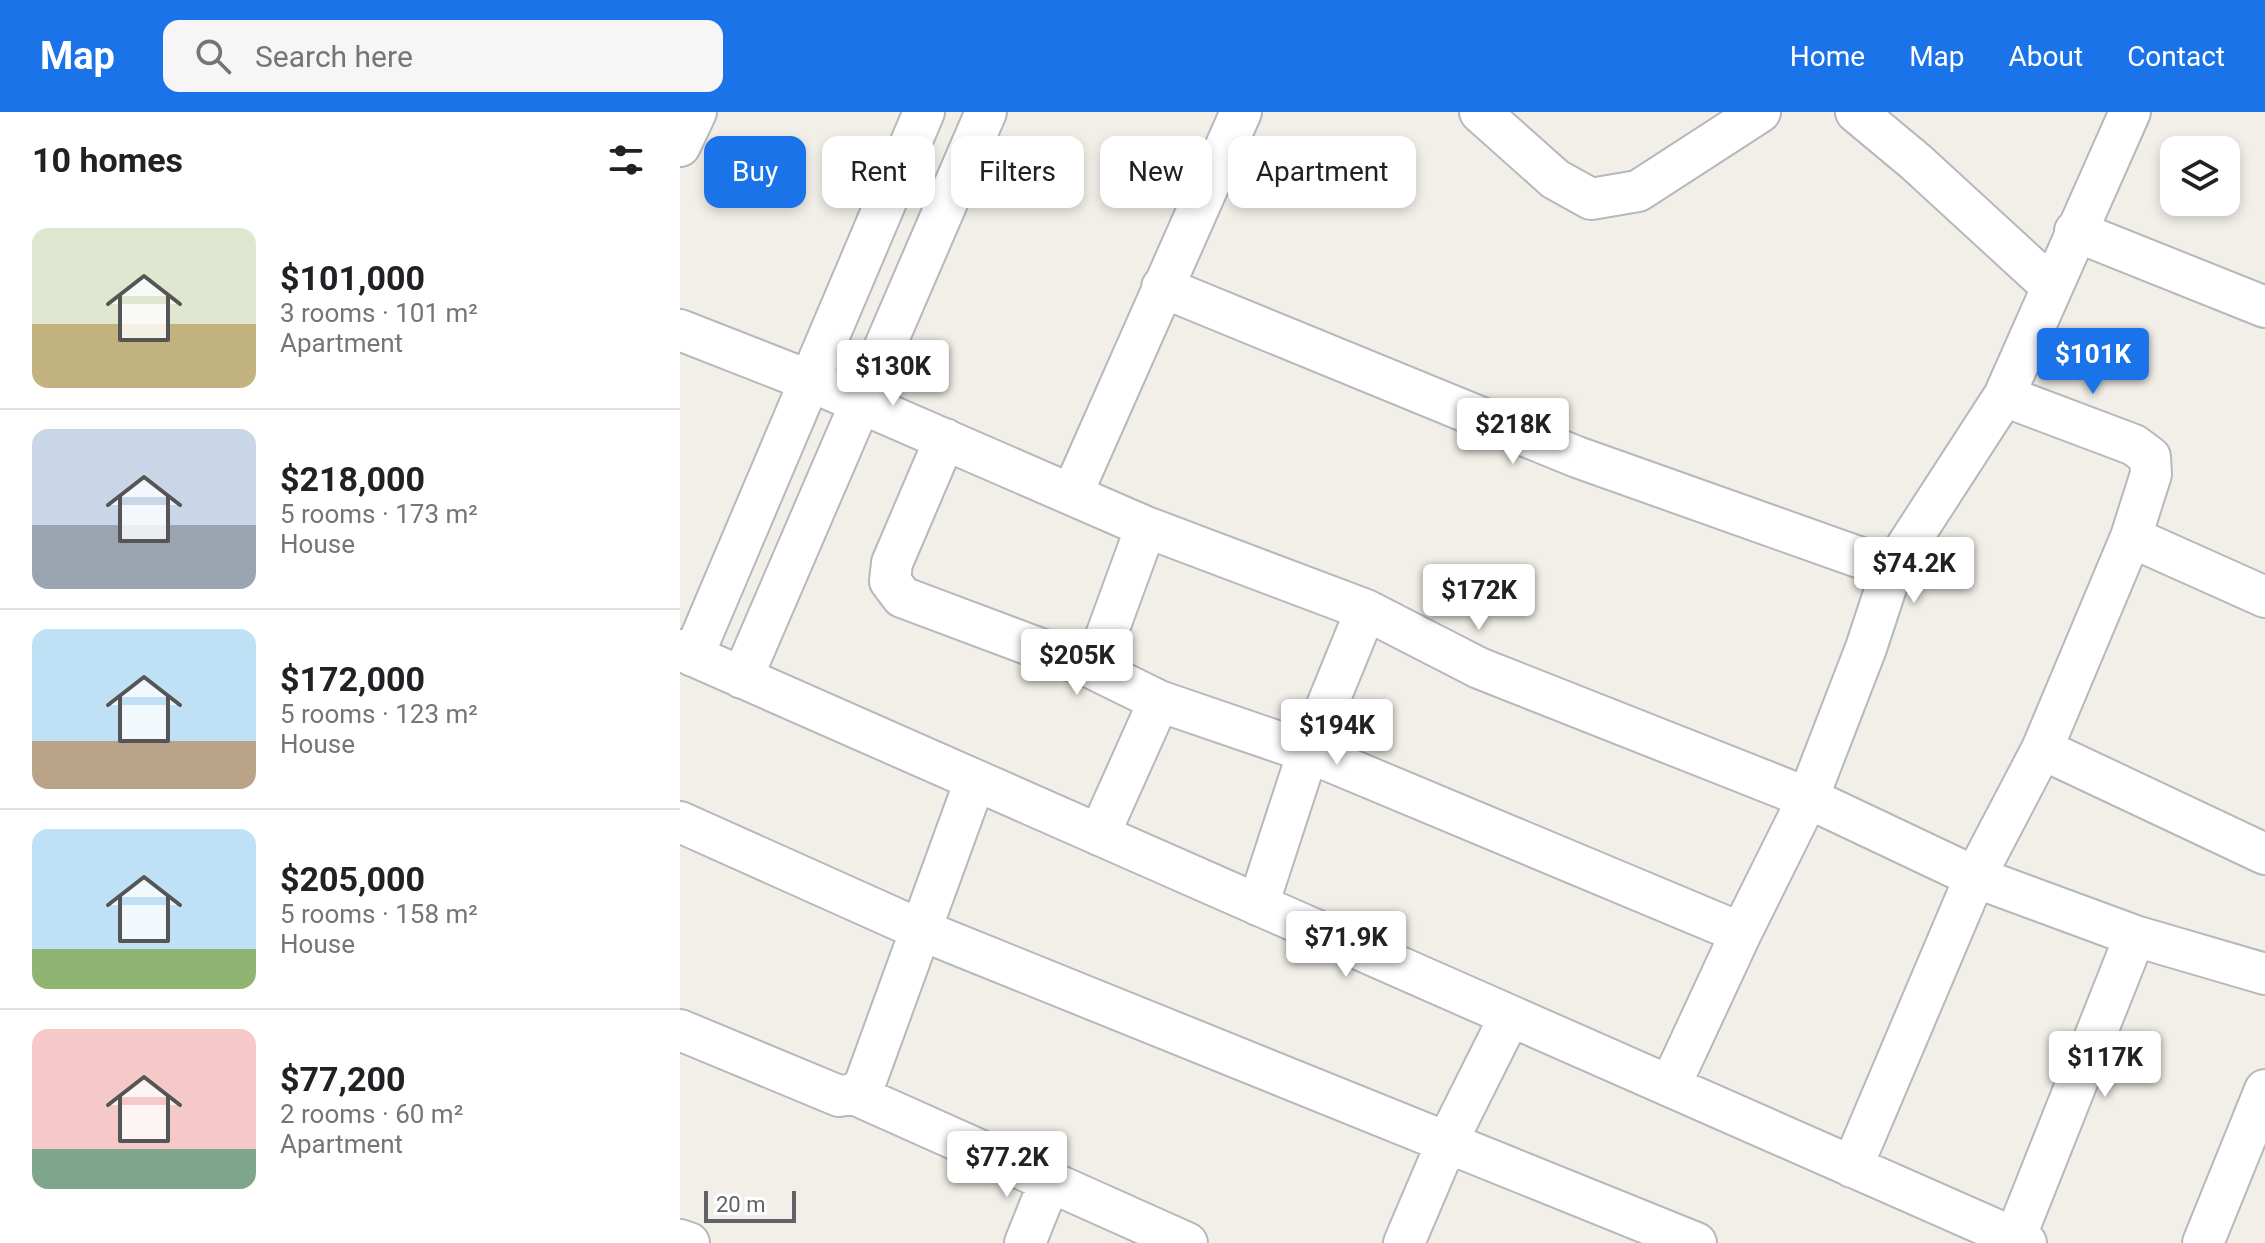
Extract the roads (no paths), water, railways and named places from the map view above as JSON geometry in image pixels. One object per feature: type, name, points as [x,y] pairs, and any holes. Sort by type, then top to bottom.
[{"type":"street","points":[[680,146],[696,112]]},
{"type":"street","points":[[924,112],[810,381],[686,653],[2020,1240],[2135,936]]},
{"type":"street","points":[[742,678],[986,112]]},
{"type":"street","points":[[1072,494],[1241,112]]},
{"type":"street","points":[[1480,112],[1555,179],[1591,199],[1638,191],[1760,112]]},
{"type":"street","points":[[1856,112],[1916,162],[2051,286]]},
{"type":"street","points":[[1670,1086],[1808,798],[1866,648],[1892,569],[2004,396],[2130,112]]},
{"type":"street","points":[[2075,231],[2265,307]]},
{"type":"street","points":[[1162,287],[1577,457],[1892,569]]},
{"type":"street","points":[[680,330],[810,381],[1146,527],[1366,610],[1479,668],[1808,798],[1975,877],[2135,936],[2265,974]]},
{"type":"street","points":[[1852,1167],[1975,877],[2042,749],[2131,537],[2151,474],[2150,457],[2134,445],[2004,396]]},
{"type":"street","points":[[945,439],[892,563],[890,581],[902,597],[1094,669],[1159,701],[1308,752],[1741,933]]},
{"type":"street","points":[[1094,669],[1146,527]]},
{"type":"street","points":[[2131,537],[2265,597]]},
{"type":"street","points":[[1258,905],[1308,752],[1366,610]]},
{"type":"street","points":[[1099,835],[1159,701]]},
{"type":"street","points":[[2042,749],[2265,854]]},
{"type":"street","points":[[680,1030],[839,1096],[854,1094],[864,1086],[975,781]]},
{"type":"street","points":[[680,822],[921,930],[1696,1243]]},
{"type":"street","points":[[1404,1243],[1447,1142],[1510,1016]]},
{"type":"street","points":[[2203,1243],[2265,1090]]},
{"type":"street","points":[[854,1094],[1187,1243]]},
{"type":"street","points":[[1025,1243],[1049,1183]]},
{"type":"street","points":[[680,1240],[689,1243]]}]
